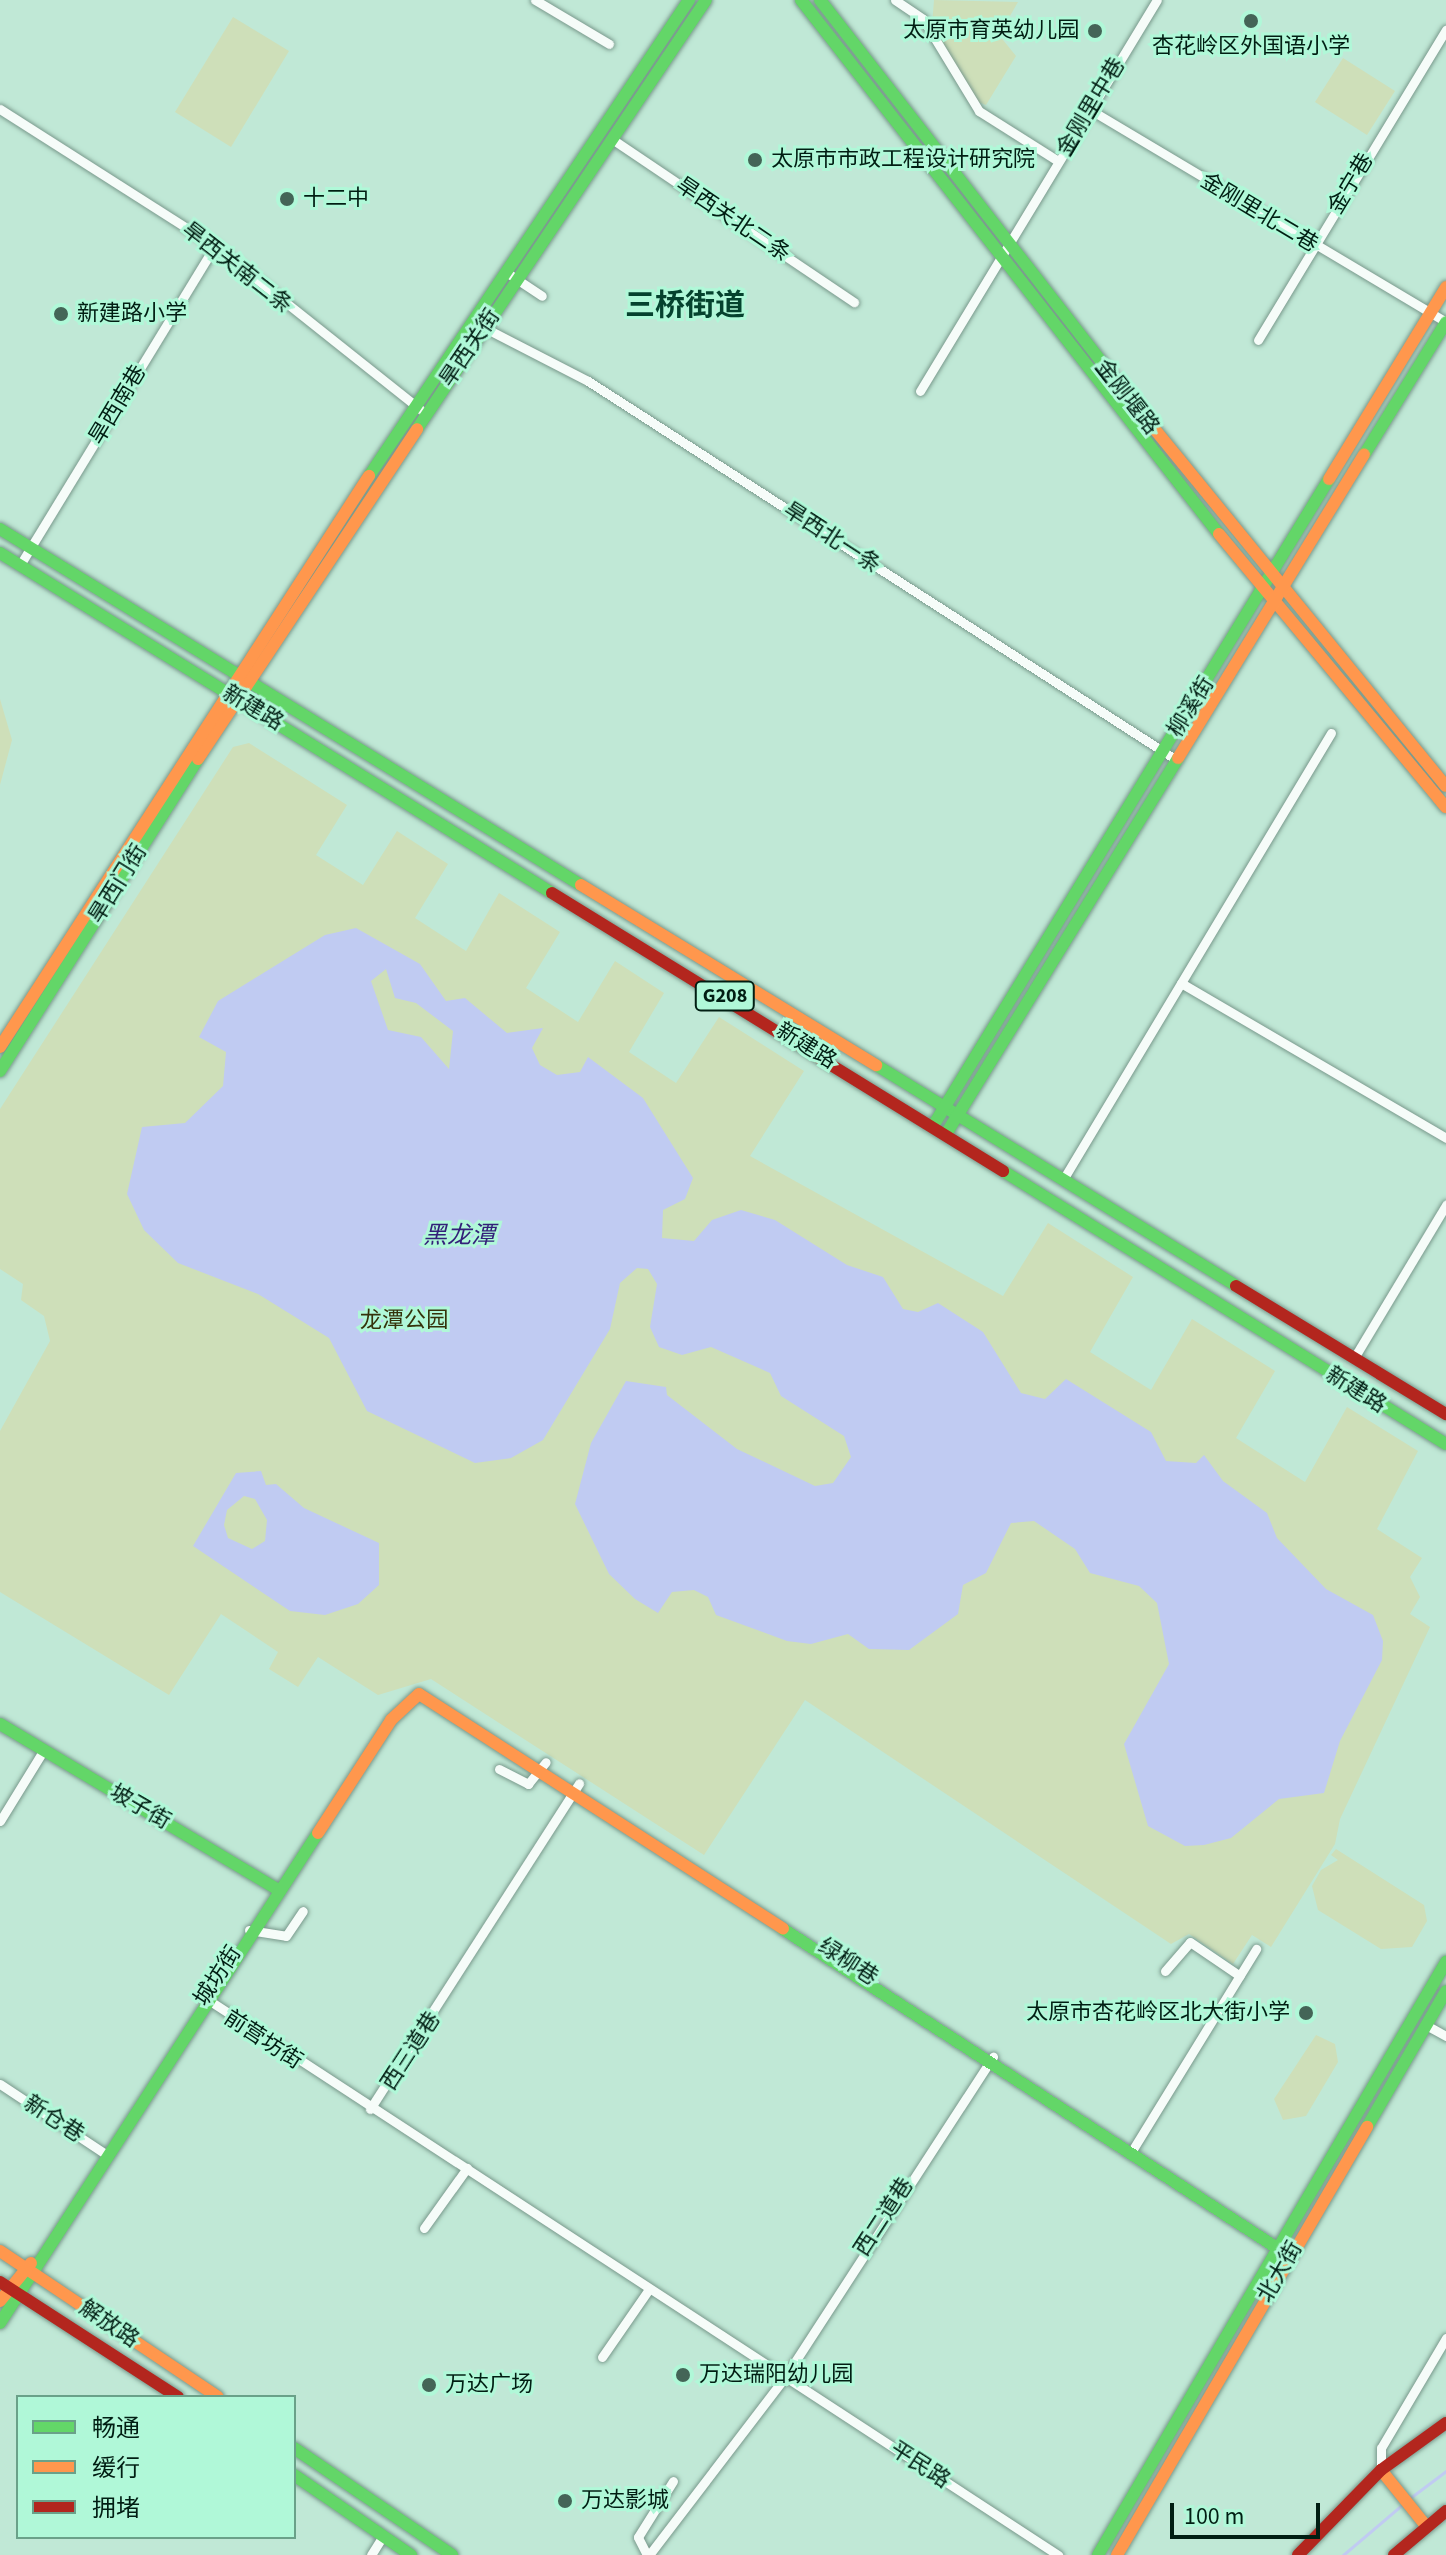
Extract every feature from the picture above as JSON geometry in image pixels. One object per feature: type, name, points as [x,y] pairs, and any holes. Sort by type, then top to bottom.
[{"type":"main road","name":"旱西关街","points":[[225,691],[511,275],[689,0]]},
{"type":"main road","name":"旱西关街","points":[[237,699],[420,409],[483,327],[511,275],[612,139],[706,0]]},
{"type":"main road","points":[[801,0],[1005,251],[1446,807]]},
{"type":"main road","points":[[820,0],[1005,251]]},
{"type":"main road","name":"柳溪街","points":[[946,1134],[1170,755],[1267,584],[1446,287]]},
{"type":"main road","name":"柳溪街","points":[[933,1126],[1170,755],[1277,596],[1446,322]]},
{"type":"main road","name":"新建路","points":[[0,529],[946,1105],[1446,1414]]},
{"type":"main road","name":"新建路","points":[[0,553],[1446,1444]]},
{"type":"main road","points":[[1277,596],[1446,786]]},
{"type":"main road","name":"旱西门街","points":[[0,1047],[225,691]]},
{"type":"main road","name":"旱西门街","points":[[0,1071],[237,699]]},
{"type":"main road","name":"绿柳巷","points":[[417,1691],[544,1765],[989,2059],[1279,2245]]},
{"type":"main road","name":"城坊街","points":[[10,2288],[30,2270],[391,1720],[417,1691]]},
{"type":"main road","name":"坡子街","points":[[0,1724],[42,1754]]},
{"type":"main road","name":"坡子街","points":[[0,1732],[276,1893]]},
{"type":"main road","points":[[1098,2555],[1446,1962]]},
{"type":"main road","name":"北大街","points":[[1117,2555],[1446,1991]]},
{"type":"main road","name":"解放路","points":[[0,2251],[215,2395]]},
{"type":"main road","points":[[0,2301],[10,2288]]},
{"type":"main road","points":[[0,2323],[10,2288]]},
{"type":"main road","name":"解放路","points":[[10,2288],[175,2395]]},
{"type":"main road","points":[[1298,2555],[1381,2476],[1446,2423]]},
{"type":"main road","points":[[296,2449],[452,2555]]},
{"type":"main road","points":[[296,2476],[411,2555]]},
{"type":"main road","points":[[1381,2476],[1421,2525]]},
{"type":"main road","points":[[1394,2555],[1421,2525],[1446,2511]]},
{"type":"street","points":[[535,0],[609,44]]},
{"type":"street","points":[[895,0],[923,19],[979,111],[1058,161]]},
{"type":"street","name":"金刚里中巷","points":[[920,391],[1157,0]]},
{"type":"street","name":"金宁巷","points":[[1258,340],[1446,29]]},
{"type":"street","name":"旱西关南二条","points":[[0,109],[215,246],[420,409]]},
{"type":"street","name":"金刚里北二巷","points":[[1089,109],[1429,315],[1446,322]]},
{"type":"street","name":"旱西关北二条","points":[[612,139],[854,302]]},
{"type":"street","name":"旱西南巷","points":[[20,565],[215,246]]},
{"type":"street","points":[[511,275],[542,296]]},
{"type":"street","name":"旱西北一条","points":[[483,327],[588,381],[1170,755]]},
{"type":"street","points":[[1064,1178],[1331,733]]},
{"type":"street","points":[[1181,983],[1446,1138]]},
{"type":"street","points":[[1354,1358],[1446,1205]]},
{"type":"street","points":[[0,1821],[42,1754]]},
{"type":"street","points":[[499,1769],[528,1784],[544,1765]]},
{"type":"street","name":"西三道巷","points":[[372,2107],[579,1788]]},
{"type":"street","points":[[251,1931],[286,1936],[303,1911]]},
{"type":"street","points":[[1165,1971],[1190,1942],[1240,1976]]},
{"type":"street","points":[[1132,2151],[1256,1949]]},
{"type":"street","name":"前营坊街","points":[[206,2001],[783,2377]]},
{"type":"street","points":[[1426,2025],[1446,2036]]},
{"type":"street","name":"西二道巷","points":[[648,2555],[783,2377],[989,2059]]},
{"type":"street","name":"新仓巷","points":[[0,2084],[105,2153]]},
{"type":"street","points":[[424,2228],[465,2170]]},
{"type":"street","points":[[602,2357],[648,2290]]},
{"type":"street","points":[[1381,2476],[1381,2448],[1446,2338]]},
{"type":"street","name":"平民路","points":[[783,2377],[1048,2555]]},
{"type":"street","name":"平民路","points":[[783,2377],[1058,2555]]},
{"type":"street","points":[[648,2555],[638,2537],[673,2481]]},
{"type":"street","points":[[371,2555],[383,2536]]},
{"type":"green space","points":[[934,0],[1018,2],[999,35],[1016,56],[986,105],[976,101],[932,25]]},
{"type":"green space","points":[[233,17],[289,51],[231,147],[175,112]]},
{"type":"green space","points":[[1343,58],[1395,91],[1367,135],[1315,102]]},
{"type":"green space","points":[[0,699],[12,740],[0,785]]},
{"type":"green space","name":"龙潭公园","points":[[249,743],[347,805],[316,855],[363,885],[397,831],[448,864],[415,918],[466,951],[499,893],[560,932],[526,988],[578,1022],[615,961],[664,993],[629,1052],[676,1083],[719,1017],[804,1071],[750,1156],[1003,1296],[1048,1223],[1133,1277],[1090,1352],[1151,1390],[1192,1319],[1275,1371],[1236,1438],[1305,1482],[1347,1407],[1418,1451],[1377,1529],[1422,1558],[1410,1577],[1420,1597],[1410,1614],[1430,1627],[1340,1819],[1335,1844],[1271,1947],[1252,1935],[1233,1964],[1189,1934],[1171,1944],[805,1700],[704,1855],[431,1679],[378,1695],[318,1657],[298,1687],[269,1669],[278,1652],[221,1614],[169,1695],[0,1592],[0,1431],[50,1341],[44,1316],[21,1300],[23,1284],[0,1269],[0,1109],[233,747]]},
{"type":"green space","points":[[1336,1849],[1424,1905],[1427,1921],[1412,1947],[1381,1949],[1318,1910],[1312,1886],[1321,1870],[1338,1860],[1331,1855]]},
{"type":"green space","points":[[1316,2035],[1335,2044],[1338,2062],[1306,2116],[1283,2120],[1274,2099]]},
{"type":"water","name":"黑龙潭","points":[[356,928],[420,964],[446,1001],[465,998],[507,1033],[543,1028],[532,1048],[540,1065],[557,1075],[580,1072],[588,1057],[643,1098],[693,1178],[685,1199],[663,1210],[662,1238],[694,1241],[712,1220],[741,1210],[775,1220],[847,1265],[883,1277],[903,1309],[918,1312],[938,1303],[983,1332],[1021,1393],[1045,1399],[1066,1379],[1151,1432],[1166,1461],[1196,1463],[1204,1455],[1223,1481],[1267,1513],[1277,1538],[1326,1589],[1373,1615],[1383,1641],[1382,1660],[1340,1741],[1324,1793],[1279,1799],[1231,1838],[1204,1845],[1185,1846],[1148,1826],[1124,1744],[1169,1664],[1157,1603],[1139,1586],[1090,1573],[1075,1549],[1034,1521],[1011,1523],[986,1573],[963,1585],[958,1614],[909,1650],[869,1649],[848,1634],[811,1644],[787,1641],[716,1615],[708,1597],[694,1590],[672,1592],[658,1613],[635,1599],[609,1574],[575,1504],[591,1443],[626,1381],[666,1387],[667,1395],[737,1449],[815,1486],[833,1483],[851,1457],[844,1436],[781,1396],[770,1373],[711,1347],[682,1355],[659,1347],[650,1327],[657,1284],[648,1269],[637,1268],[620,1283],[610,1329],[543,1440],[511,1458],[475,1463],[367,1411],[329,1338],[258,1294],[178,1263],[144,1230],[127,1194],[142,1127],[185,1123],[223,1086],[226,1052],[199,1037],[218,1001],[325,935]],"holes":[[[386,969],[395,998],[416,1003],[453,1031],[449,1069],[421,1037],[388,1030],[371,981]]]},
{"type":"water","points":[[261,1471],[266,1485],[276,1484],[304,1508],[379,1543],[379,1585],[358,1604],[325,1615],[290,1611],[193,1546],[236,1473]],"holes":[[[244,1496],[255,1499],[267,1520],[265,1541],[252,1549],[228,1538],[224,1525],[227,1510]]]},
{"type":"waterway","points":[[1410,2498],[1446,2471]]},
{"type":"waterway","points":[[1343,2555],[1404,2503]]},
{"type":"traffic: fast","points":[[369,476],[689,0]]},
{"type":"traffic: fast","points":[[417,429],[706,0]]},
{"type":"traffic: fast","points":[[801,0],[1219,534]]},
{"type":"traffic: fast","points":[[820,0],[1139,410]]},
{"type":"traffic: fast","points":[[1364,455],[1446,322]]},
{"type":"traffic: fast","points":[[933,1126],[1329,479]]},
{"type":"traffic: fast","points":[[0,529],[581,885]]},
{"type":"traffic: fast","points":[[0,553],[552,893]]},
{"type":"traffic: fast","points":[[946,1134],[1178,758]]},
{"type":"traffic: fast","points":[[0,1071],[198,759]]},
{"type":"traffic: fast","points":[[876,1065],[1236,1286]]},
{"type":"traffic: fast","points":[[1003,1171],[1446,1444]]},
{"type":"traffic: fast","points":[[0,1724],[280,1891]]},
{"type":"traffic: fast","points":[[0,2323],[318,1833]]},
{"type":"traffic: fast","points":[[783,1929],[1277,2248]]},
{"type":"traffic: fast","points":[[1098,2555],[1446,1962]]},
{"type":"traffic: fast","points":[[1367,2127],[1446,1991]]},
{"type":"traffic: fast","points":[[296,2449],[452,2555]]},
{"type":"traffic: fast","points":[[296,2476],[411,2555]]},
{"type":"traffic: slow","points":[[1329,479],[1446,287]]},
{"type":"traffic: slow","points":[[1139,410],[1446,786]]},
{"type":"traffic: slow","points":[[198,759],[417,429]]},
{"type":"traffic: slow","points":[[1178,758],[1364,455]]},
{"type":"traffic: slow","points":[[0,1047],[369,476]]},
{"type":"traffic: slow","points":[[1219,534],[1446,807]]},
{"type":"traffic: slow","points":[[581,885],[876,1065]]},
{"type":"traffic: slow","points":[[318,1833],[391,1720],[419,1694],[783,1929]]},
{"type":"traffic: slow","points":[[1117,2555],[1367,2127]]},
{"type":"traffic: slow","points":[[0,2251],[215,2395]]},
{"type":"traffic: slow","points":[[0,2301],[31,2263]]},
{"type":"traffic: slow","points":[[1381,2470],[1426,2526]]},
{"type":"traffic: jam","points":[[552,893],[1003,1171]]},
{"type":"traffic: jam","points":[[1236,1286],[1446,1414]]},
{"type":"traffic: jam","points":[[0,2282],[175,2395]]},
{"type":"traffic: jam","points":[[1298,2555],[1381,2470],[1446,2423]]},
{"type":"traffic: jam","points":[[1394,2555],[1446,2511]]},
{"type":"place","name":"杏花岭区外国语小学","points":[[1251,21]]},
{"type":"place","name":"太原市育英幼儿园","points":[[1095,31]]},
{"type":"place","name":"太原市市政工程设计研究院","points":[[755,160]]},
{"type":"place","name":"十二中","points":[[287,199]]},
{"type":"place","name":"新建路小学","points":[[61,314]]},
{"type":"place","name":"太原市杏花岭区北大街小学","points":[[1306,2013]]},
{"type":"place","name":"万达瑞阳幼儿园","points":[[683,2375]]},
{"type":"place","name":"万达广场","points":[[429,2385]]},
{"type":"place","name":"万达影城","points":[[565,2501]]},
{"type":"district","name":"三桥街道","points":[[685,306]]}]
